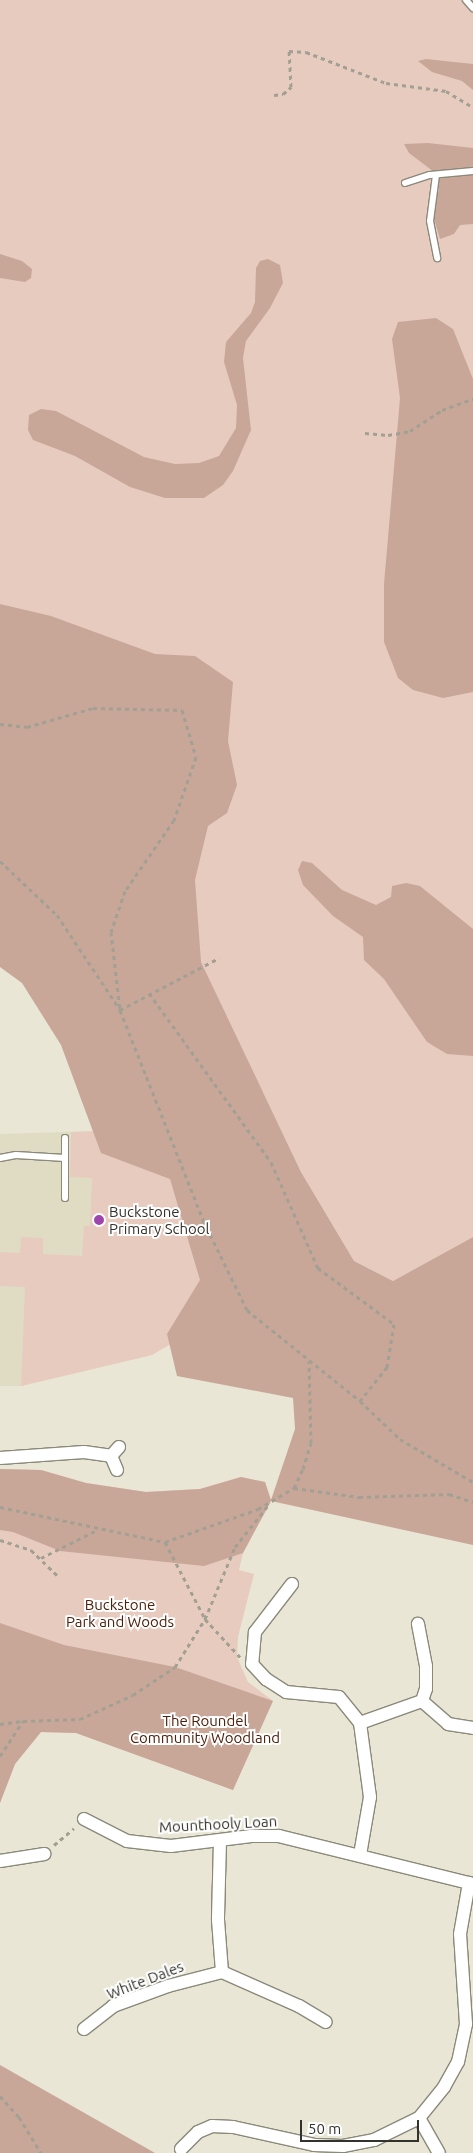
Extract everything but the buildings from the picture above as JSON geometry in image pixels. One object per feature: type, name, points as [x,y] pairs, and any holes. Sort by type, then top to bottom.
[{"type":"street","points":[[0,1458],[115,1451],[117,1470]]},
{"type":"street","points":[[292,1584],[255,1632],[252,1664],[266,1679],[286,1692],[339,1697],[360,1723],[370,1797],[360,1856]]},
{"type":"street","points":[[418,1624],[426,1666],[426,1689],[422,1701]]},
{"type":"street","points":[[360,1723],[422,1701]]},
{"type":"street","points":[[422,1701],[448,1724],[473,1728]]},
{"type":"street","name":"Mounthooly Loan","points":[[84,1819],[126,1841],[171,1846],[279,1836],[471,1884]]},
{"type":"street","points":[[220,1841],[218,1920],[222,1972],[299,2006],[326,2022]]},
{"type":"street","points":[[0,1861],[44,1854]]},
{"type":"street","points":[[181,2149],[198,2132],[212,2126],[233,2127],[314,2145],[343,2146],[374,2140],[419,2118],[444,2087],[458,2062],[469,2025],[460,1934],[471,1884]]},
{"type":"street","name":"White Dales","points":[[84,2030],[114,2006],[168,1986],[222,1972]]},
{"type":"street","points":[[419,2118],[438,2153]]},
{"type":"lane","points":[[466,0],[473,8]]},
{"type":"lane","points":[[405,183],[436,175],[473,171]]},
{"type":"lane","points":[[436,175],[430,222],[437,258]]},
{"type":"lane","points":[[64,1198],[65,1138]]},
{"type":"lane","points":[[0,1158],[16,1155],[65,1158]]},
{"type":"path","points":[[274,95],[283,94],[291,86],[289,51],[298,52],[386,83],[446,91],[473,107]]},
{"type":"path","points":[[366,433],[388,435],[410,431],[442,410],[473,399]]},
{"type":"path","points":[[0,724],[26,727],[92,708],[182,710],[196,758],[174,820],[125,891],[110,932],[120,1010]]},
{"type":"path","points":[[0,861],[57,915],[120,1010],[203,1220],[247,1310],[360,1401],[400,1438],[473,1482]]},
{"type":"path","points":[[120,1010],[149,993],[219,958]]},
{"type":"path","points":[[149,993],[271,1162],[318,1268],[394,1324],[387,1367],[360,1401]]},
{"type":"path","points":[[294,1488],[311,1443],[309,1361]]},
{"type":"path","points":[[0,1507],[97,1530],[165,1542],[226,1523],[294,1488],[359,1497],[448,1494],[473,1502]]},
{"type":"path","points":[[0,1724],[22,1720],[80,1719],[133,1695],[175,1667],[205,1619],[235,1546],[271,1501]]},
{"type":"path","points":[[41,1558],[97,1530]]},
{"type":"path","points":[[0,1540],[31,1550],[60,1577]]},
{"type":"path","points":[[165,1542],[205,1619],[237,1657],[252,1664]]},
{"type":"path","points":[[0,1756],[22,1720]]},
{"type":"path","points":[[44,1854],[84,1819]]},
{"type":"path","points":[[0,2096],[19,2117],[41,2153]]},
{"type":"shaded area","name":"Buckstone Primary School","points":[[159,1129],[152,1355],[21,1386],[0,1386],[0,1134]]},
{"type":"green space","points":[[0,0],[473,0],[473,1237],[393,1281],[354,1261],[301,1172],[263,1092],[0,728]]},
{"type":"green space","points":[[426,59],[473,64],[473,90],[462,81],[432,72],[418,61]]},
{"type":"green space","points":[[428,143],[473,148],[473,224],[460,225],[454,234],[440,239],[432,212],[439,189],[438,175],[409,153],[404,144]]},
{"type":"green space","points":[[0,254],[22,261],[32,269],[31,278],[25,282],[0,278]]},
{"type":"green space","points":[[268,259],[280,265],[283,283],[270,308],[246,341],[243,358],[251,430],[233,471],[223,485],[204,498],[165,498],[130,487],[75,456],[33,440],[28,430],[29,415],[41,409],[56,411],[144,457],[175,464],[199,463],[219,456],[236,428],[237,405],[224,362],[226,342],[251,313],[255,302],[256,268],[260,261]]},
{"type":"green space","points":[[436,318],[453,329],[473,379],[473,692],[443,698],[413,690],[398,678],[384,642],[384,584],[400,398],[392,339],[398,322]]},
{"type":"green space","points":[[0,604],[51,616],[155,654],[195,656],[233,682],[228,741],[237,785],[227,813],[208,826],[195,880],[201,962],[301,1172],[354,1261],[393,1281],[473,1237],[473,1545],[271,1501],[243,1553],[204,1566],[60,1551],[13,1532],[0,1530],[0,1469],[41,1470],[86,1483],[146,1492],[200,1489],[241,1477],[265,1482],[271,1500],[295,1429],[293,1398],[177,1376],[167,1334],[200,1280],[170,1179],[101,1153],[61,1045],[22,983],[0,967]]},
{"type":"green space","points":[[302,861],[312,863],[342,890],[376,905],[391,897],[392,886],[406,883],[420,886],[473,929],[473,1056],[447,1054],[427,1042],[384,979],[364,960],[363,937],[333,916],[303,885],[298,870]]},
{"type":"green space","name":"Buckstone Primary School","points":[[159,1129],[234,1307],[152,1355],[21,1386],[25,1287],[0,1286],[0,1252],[20,1253],[21,1237],[43,1238],[43,1254],[82,1256],[84,1226],[90,1226],[92,1178],[70,1177],[71,1132]]},
{"type":"green space","name":"Buckstone Park and Woods","points":[[0,1469],[41,1470],[86,1483],[146,1492],[200,1489],[241,1477],[265,1482],[271,1501],[243,1553],[239,1570],[254,1574],[238,1637],[237,1657],[248,1682],[273,1701],[233,1790],[76,1733],[41,1732],[15,1764],[0,1803]]},
{"type":"green space","name":"The Roundel Community Woodland","points":[[0,1623],[64,1645],[175,1667],[273,1701],[233,1790],[76,1733],[41,1732],[15,1764],[0,1803]]},
{"type":"green space","points":[[0,2065],[155,2153],[0,2153]]},
{"type":"place","name":"Buckstone Primary School","points":[[99,1220]]}]
